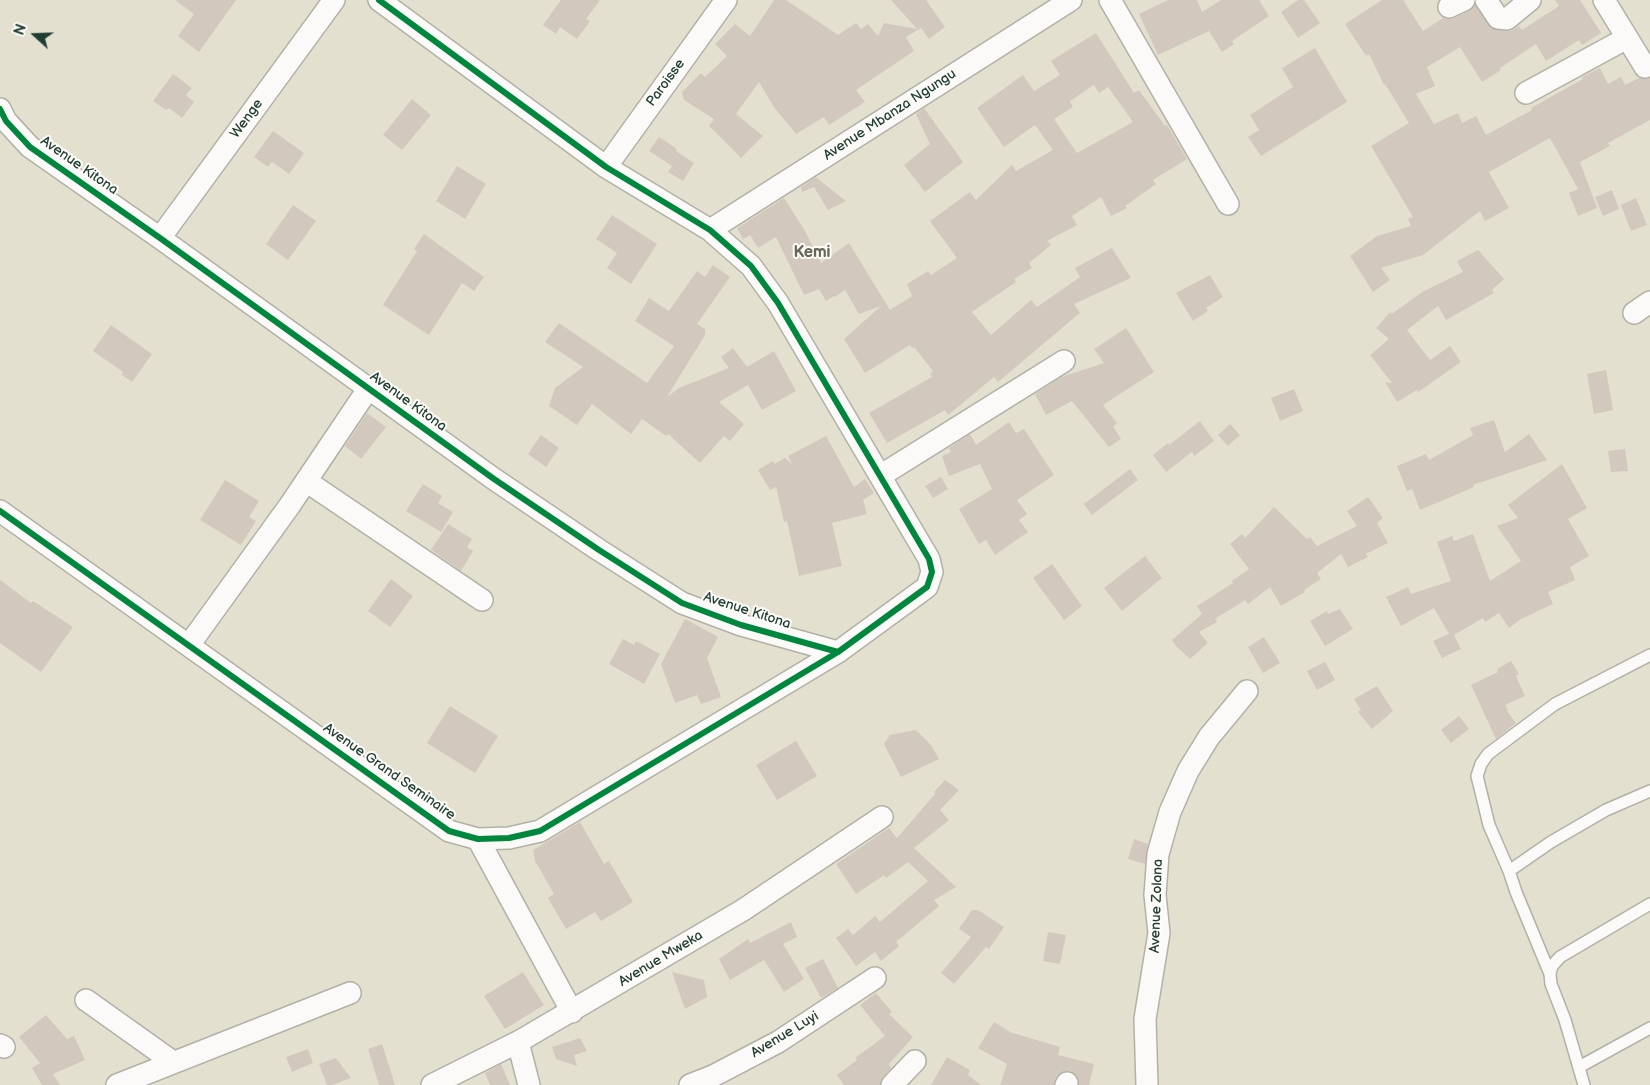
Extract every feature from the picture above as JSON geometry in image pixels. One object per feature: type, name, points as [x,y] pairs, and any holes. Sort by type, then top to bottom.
[{"type":"street","name":"Wenge","points":[[160,238],[334,0]]},
{"type":"street","points":[[379,0],[606,166],[710,230],[751,266],[778,303],[880,476],[1064,361]]},
{"type":"street","name":"Paroisse","points":[[606,166],[726,0]]},
{"type":"street","name":"Avenue Mbanza Ngungu","points":[[710,230],[1070,0]]},
{"type":"street","points":[[1110,0],[1228,204]]},
{"type":"street","points":[[1486,0],[1498,18],[1507,19],[1530,0]]},
{"type":"street","points":[[1604,0],[1644,67]]},
{"type":"street","points":[[1526,93],[1627,38]]},
{"type":"street","name":"Avenue Kitona","points":[[0,110],[6,120],[30,147],[160,238],[494,479],[682,603],[741,625],[838,652]]},
{"type":"street","points":[[189,645],[306,481],[368,389]]},
{"type":"street","name":"Avenue Grand Seminaire","points":[[0,511],[449,831],[478,839],[509,838],[540,831],[838,652],[927,587],[932,572],[929,558],[880,476]]},
{"type":"street","points":[[306,481],[482,600]]},
{"type":"street","name":"Avenue Zolana","points":[[1147,1085],[1146,1019],[1159,933],[1155,895],[1158,854],[1170,812],[1188,771],[1209,737],[1247,692]]},
{"type":"street","name":"Avenue Mweka","points":[[432,1085],[518,1042],[572,1012],[743,910],[882,817]]},
{"type":"street","points":[[478,839],[572,1012]]},
{"type":"street","name":"Avenue Luyi","points":[[690,1085],[713,1076],[778,1042],[875,978]]},
{"type":"street","points":[[117,1085],[350,993]]},
{"type":"street","points":[[86,1000],[173,1062]]},
{"type":"street","points":[[518,1042],[528,1085]]},
{"type":"street","points":[[892,1085],[915,1062]]},
{"type":"lane","points":[[1584,1085],[1565,1020],[1551,984],[1550,974],[1489,825],[1477,776],[1481,764],[1488,754],[1554,704],[1650,655]]},
{"type":"lane","points":[[1509,871],[1550,842],[1606,810],[1650,791]]},
{"type":"lane","points":[[1550,974],[1552,966],[1560,957],[1650,904]]},
{"type":"lane","points":[[1579,1067],[1650,1028]]},
{"type":"building","points":[[175,0],[236,0],[199,52],[178,36],[194,14]]},
{"type":"building","points":[[561,0],[600,0],[586,19],[590,21],[577,39],[560,27],[556,34],[543,25]]},
{"type":"building","points":[[774,0],[786,0],[838,35],[856,23],[861,29],[868,24],[878,36],[884,23],[917,29],[891,0],[926,0],[945,27],[929,39],[921,28],[906,37],[914,51],[856,90],[865,102],[829,125],[824,117],[796,134],[774,107],[759,82],[736,114],[763,136],[741,158],[709,126],[714,119],[684,100],[682,92],[701,73],[705,77],[727,56],[715,44],[735,24],[750,36]]},
{"type":"building","points":[[1168,0],[1197,0],[1202,12],[1221,0],[1259,0],[1269,16],[1232,41],[1234,44],[1222,52],[1209,31],[1158,55],[1139,14]]},
{"type":"building","points":[[1298,0],[1304,0],[1320,23],[1298,38],[1281,12]]},
{"type":"building","points":[[1382,0],[1403,0],[1423,31],[1443,18],[1454,18],[1469,11],[1475,5],[1491,28],[1511,31],[1519,26],[1522,30],[1559,6],[1555,0],[1580,0],[1601,33],[1582,45],[1579,40],[1546,61],[1536,44],[1482,82],[1460,47],[1427,67],[1435,86],[1416,94],[1434,124],[1458,113],[1462,123],[1476,116],[1486,135],[1532,110],[1531,108],[1600,68],[1608,84],[1621,77],[1625,85],[1639,78],[1650,78],[1650,120],[1608,143],[1610,146],[1580,162],[1597,208],[1578,216],[1569,193],[1578,189],[1550,138],[1489,172],[1509,208],[1485,221],[1480,211],[1423,255],[1381,268],[1390,280],[1373,292],[1350,256],[1377,236],[1411,226],[1408,219],[1413,217],[1371,146],[1409,123],[1384,85],[1369,54],[1366,56],[1345,24]]},
{"type":"building","points":[[1096,33],[1134,93],[1139,90],[1165,126],[1167,125],[1187,159],[1153,180],[1156,184],[1125,206],[1127,208],[1111,216],[1101,197],[1072,216],[1077,225],[1047,241],[1051,245],[1029,263],[1032,268],[1014,279],[1016,282],[972,312],[991,335],[1031,300],[1037,307],[1080,277],[1075,268],[1112,248],[1131,278],[1074,304],[1080,313],[998,382],[994,377],[948,415],[945,410],[887,443],[869,413],[932,377],[930,374],[933,371],[914,347],[912,348],[910,345],[865,373],[844,339],[881,306],[859,314],[845,290],[826,301],[819,289],[804,295],[776,237],[758,248],[750,235],[743,239],[737,228],[784,198],[805,231],[821,263],[849,243],[890,310],[912,296],[907,284],[928,271],[931,275],[957,258],[930,221],[970,192],[976,200],[1012,165],[1016,171],[1053,150],[1035,125],[1004,147],[977,108],[1023,75],[1034,91],[1060,75],[1051,61]],"holes":[[[1094,85],[1099,93],[1108,87],[1133,122],[1077,153],[1054,119],[1073,107],[1070,101]]]},
{"type":"building","points":[[1315,48],[1347,102],[1261,156],[1248,137],[1259,130],[1250,115],[1293,87],[1282,68]]},
{"type":"building","points":[[173,74],[192,88],[186,95],[194,102],[182,118],[169,108],[166,110],[153,101]]},
{"type":"building","points":[[412,99],[431,115],[402,150],[383,135]]},
{"type":"building","points":[[924,108],[963,162],[925,192],[904,165],[930,144],[916,114]]},
{"type":"building","points":[[273,131],[304,153],[289,174],[272,162],[268,167],[254,157]]},
{"type":"building","points":[[659,137],[694,163],[683,181],[668,172],[672,166],[649,151]]},
{"type":"building","points":[[457,166],[486,184],[465,219],[436,201]]},
{"type":"building","points":[[816,177],[846,201],[828,210],[814,187],[802,192],[801,187]]},
{"type":"building","points":[[1612,190],[1619,209],[1603,216],[1595,197]]},
{"type":"building","points":[[1636,198],[1647,225],[1631,231],[1621,205]]},
{"type":"building","points":[[293,205],[316,221],[288,260],[266,244]]},
{"type":"building","points":[[612,215],[657,244],[631,284],[607,268],[617,253],[596,239]]},
{"type":"building","points":[[424,234],[484,277],[474,291],[462,283],[429,335],[383,305],[417,251],[414,249]]},
{"type":"building","points":[[1478,250],[1504,279],[1492,290],[1494,293],[1446,320],[1438,306],[1407,330],[1430,360],[1450,346],[1461,362],[1418,392],[1417,390],[1397,402],[1385,382],[1392,383],[1370,355],[1389,339],[1376,328],[1390,312],[1392,314],[1422,292],[1463,272],[1457,261]]},
{"type":"building","points":[[713,265],[730,277],[697,324],[705,329],[705,335],[667,397],[679,388],[729,368],[721,357],[733,348],[747,367],[774,351],[796,391],[762,410],[748,385],[719,402],[744,424],[730,441],[724,436],[700,463],[668,434],[666,436],[642,419],[631,434],[592,404],[577,425],[549,406],[555,388],[583,367],[545,342],[559,323],[647,383],[674,346],[635,321],[649,298],[669,311],[697,271],[705,277]]},
{"type":"building","points":[[1210,275],[1223,297],[1206,308],[1208,311],[1193,321],[1176,293]]},
{"type":"building","points":[[111,325],[152,354],[132,382],[122,375],[123,372],[93,351]]},
{"type":"building","points":[[1126,328],[1154,372],[1103,405],[1117,423],[1113,426],[1121,439],[1109,447],[1072,401],[1046,415],[1035,394],[1061,377],[1104,363],[1094,349]]},
{"type":"building","points":[[1606,370],[1613,410],[1594,414],[1587,374]]},
{"type":"building","points":[[1294,389],[1303,411],[1280,421],[1271,398]]},
{"type":"building","points":[[367,413],[386,427],[361,459],[345,446]]},
{"type":"building","points":[[1494,420],[1505,452],[1529,434],[1547,460],[1473,485],[1474,487],[1420,510],[1412,489],[1407,491],[1397,466],[1426,454],[1429,460],[1473,435],[1470,428]]},
{"type":"building","points":[[1200,421],[1214,441],[1194,456],[1192,452],[1166,472],[1153,455]]},
{"type":"building","points":[[1009,422],[1016,433],[1024,429],[1054,475],[1017,500],[1027,514],[1019,520],[1028,532],[995,555],[986,540],[979,544],[959,509],[992,489],[980,464],[949,476],[942,456],[951,452],[949,448],[970,434],[976,445]]},
{"type":"building","points":[[1230,424],[1240,435],[1228,446],[1218,435]]},
{"type":"building","points":[[541,435],[559,448],[546,467],[528,454]]},
{"type":"building","points":[[826,436],[854,487],[865,479],[874,493],[863,500],[867,514],[832,523],[842,566],[799,576],[787,521],[784,522],[776,487],[770,490],[758,470],[773,461],[774,464],[785,458],[792,464],[788,456]]},
{"type":"building","points":[[1625,449],[1628,471],[1611,472],[1608,451]]},
{"type":"building","points":[[1562,464],[1587,508],[1568,519],[1589,556],[1570,567],[1575,580],[1548,592],[1553,604],[1521,619],[1509,628],[1499,613],[1485,622],[1483,618],[1454,635],[1461,649],[1442,658],[1433,641],[1449,634],[1434,608],[1401,626],[1386,597],[1408,587],[1411,594],[1451,581],[1437,542],[1452,536],[1454,541],[1473,534],[1490,581],[1521,561],[1497,526],[1518,518],[1508,505]]},
{"type":"building","points":[[1130,469],[1138,480],[1092,515],[1084,504]]},
{"type":"building","points":[[941,477],[948,489],[933,498],[925,486]]},
{"type":"building","points":[[225,480],[259,501],[249,517],[256,521],[241,545],[200,520]]},
{"type":"building","points":[[423,484],[442,496],[438,503],[453,512],[441,532],[406,511]]},
{"type":"building","points":[[1368,497],[1383,518],[1377,523],[1388,543],[1366,554],[1368,557],[1348,567],[1341,554],[1317,573],[1321,579],[1304,590],[1305,592],[1281,606],[1270,587],[1248,604],[1245,600],[1215,619],[1217,622],[1199,632],[1208,643],[1190,659],[1176,646],[1172,640],[1202,614],[1197,606],[1233,583],[1232,581],[1249,569],[1230,544],[1242,534],[1245,538],[1274,507],[1307,539],[1310,537],[1317,546],[1357,526],[1347,511]]},
{"type":"building","points":[[448,524],[472,539],[467,547],[473,551],[461,571],[431,550]]},
{"type":"building","points":[[1145,556],[1162,578],[1122,611],[1104,588]]},
{"type":"building","points":[[1052,564],[1082,606],[1064,620],[1033,578]]},
{"type":"building","points":[[391,579],[413,596],[390,627],[368,611]]},
{"type":"building","points":[[0,580],[31,603],[33,601],[73,627],[41,672],[0,643]]},
{"type":"building","points":[[1340,609],[1353,629],[1325,646],[1310,621],[1327,611],[1328,614]]},
{"type":"building","points":[[685,619],[718,637],[707,658],[721,697],[701,704],[697,695],[675,703],[661,664]]},
{"type":"building","points":[[1264,637],[1280,663],[1263,673],[1248,647]]},
{"type":"building","points":[[623,639],[634,645],[636,641],[660,654],[644,684],[609,664]]},
{"type":"building","points":[[1511,661],[1519,674],[1516,676],[1525,696],[1505,705],[1516,723],[1496,739],[1471,685],[1498,672],[1497,669]]},
{"type":"building","points":[[1325,662],[1335,680],[1317,690],[1307,671]]},
{"type":"building","points":[[1377,686],[1393,711],[1372,729],[1358,712],[1361,710],[1354,699]]},
{"type":"building","points":[[450,706],[498,736],[475,773],[427,743]]},
{"type":"building","points":[[1459,716],[1469,729],[1451,743],[1441,730]]},
{"type":"building","points":[[916,730],[931,745],[939,759],[901,777],[884,744],[890,735]]},
{"type":"building","points":[[796,741],[817,776],[777,800],[756,765]]},
{"type":"building","points":[[945,780],[959,790],[940,810],[949,820],[914,848],[956,887],[934,900],[939,906],[896,942],[899,946],[881,961],[875,952],[856,966],[836,938],[848,929],[853,935],[875,916],[880,922],[928,881],[908,862],[886,878],[884,875],[856,894],[836,864],[889,828],[897,838]]},
{"type":"building","points":[[580,822],[604,864],[609,861],[633,902],[601,921],[595,912],[566,929],[548,898],[554,894],[535,861],[533,850]]},
{"type":"building","points":[[1134,839],[1148,844],[1145,864],[1128,859]]},
{"type":"building","points":[[972,910],[978,910],[1004,927],[989,949],[986,947],[954,984],[941,973],[971,937],[959,929]]},
{"type":"building","points":[[791,922],[797,937],[783,944],[804,979],[784,992],[764,960],[730,980],[719,959],[748,939],[750,943]]},
{"type":"building","points":[[1048,932],[1066,935],[1060,964],[1043,961]]},
{"type":"building","points":[[823,959],[838,988],[821,998],[805,968]]},
{"type":"building","points":[[523,972],[544,1005],[505,1029],[484,996]]},
{"type":"building","points":[[672,972],[704,980],[707,997],[685,1009]]},
{"type":"building","points":[[876,993],[892,1012],[889,1014],[913,1037],[889,1064],[891,1068],[883,1077],[880,1085],[844,1085],[837,1075],[857,1060],[855,1058],[885,1036],[860,1005]]},
{"type":"building","points":[[46,1015],[67,1039],[74,1036],[85,1060],[53,1074],[60,1085],[42,1085],[32,1068],[40,1063],[19,1037]]},
{"type":"building","points":[[994,1022],[1010,1032],[1060,1047],[1058,1055],[1094,1064],[1089,1085],[1079,1085],[1077,1076],[1067,1071],[1060,1073],[1056,1077],[1054,1085],[1000,1085],[1007,1064],[978,1048]]},
{"type":"building","points":[[580,1038],[587,1051],[574,1055],[577,1066],[556,1059],[552,1047]]},
{"type":"building","points":[[382,1044],[395,1085],[379,1085],[368,1049]]},
{"type":"building","points":[[308,1049],[313,1063],[292,1072],[286,1057]]},
{"type":"building","points":[[947,1057],[970,1070],[968,1075],[981,1085],[931,1085]]},
{"type":"building","points":[[336,1058],[351,1078],[327,1085],[319,1064]]},
{"type":"building","points":[[501,1064],[510,1085],[490,1085],[485,1073]]},
{"type":"cycle path","points":[[0,511],[449,831],[478,839],[509,838],[540,831],[838,652],[927,587],[932,572],[929,559],[778,303],[751,266],[710,230],[606,167],[379,0]]},
{"type":"cycle path","points":[[0,109],[6,121],[30,147],[160,238],[494,479],[599,550],[682,603],[741,625],[838,652]]},
{"type":"district","name":"Kemi","points":[[812,253]]}]
